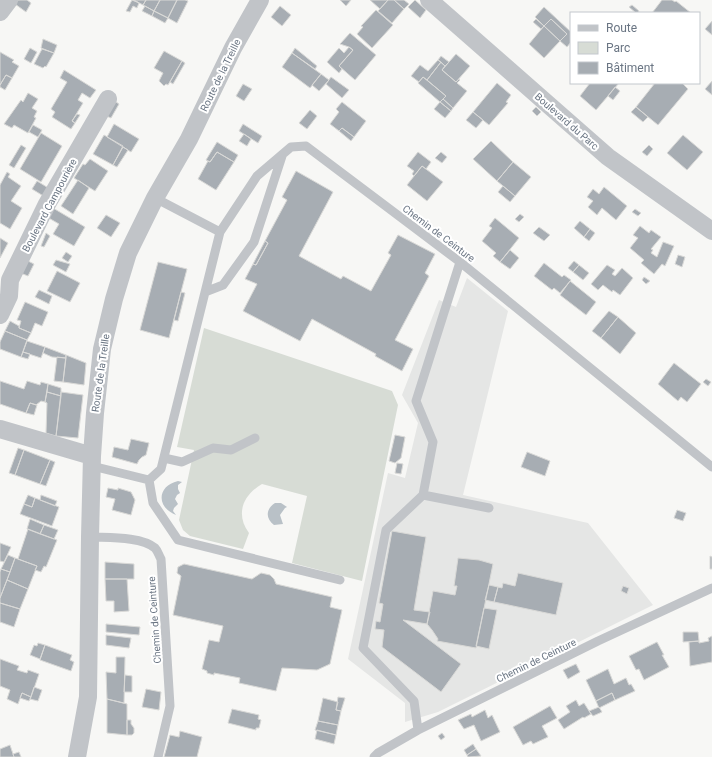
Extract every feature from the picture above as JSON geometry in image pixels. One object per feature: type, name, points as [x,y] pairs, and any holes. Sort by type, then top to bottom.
[{"type":"street","points":[[0,12],[9,0]]},
{"type":"street","name":"Boulevard du Parc","points":[[429,0],[608,157],[712,231]]},
{"type":"street","name":"Route de la Treille","points":[[77,757],[88,697],[92,461],[94,413],[102,349],[114,299],[128,253],[155,198],[189,139],[257,1]]},
{"type":"street","name":"Boulevard Campourière","points":[[0,315],[9,296],[10,280],[47,204],[108,99]]},
{"type":"street","points":[[0,429],[92,461]]},
{"type":"lane","name":"Chemin de Ceinture","points":[[149,480],[161,469],[220,232],[257,176],[291,147],[306,146],[460,262],[712,467]]},
{"type":"lane","points":[[205,292],[223,285],[254,242],[282,155]]},
{"type":"lane","points":[[155,198],[220,232]]},
{"type":"lane","points":[[418,730],[414,701],[363,648],[386,530],[423,495],[433,442],[416,401],[460,262]]},
{"type":"lane","points":[[164,458],[182,462],[213,448],[231,450],[255,438]]},
{"type":"lane","points":[[92,461],[149,480],[154,502],[178,540],[340,580]]},
{"type":"lane","points":[[423,495],[489,508]]},
{"type":"lane","name":"Chemin de Ceinture","points":[[90,537],[136,540],[146,543],[156,549],[161,559],[170,706],[158,757]]},
{"type":"lane","name":"Chemin de Ceinture","points":[[374,757],[378,753],[418,730],[712,588]]},
{"type":"shaded area","points":[[467,278],[508,311],[463,495],[588,523],[653,605],[438,712],[405,722],[405,703],[348,659],[388,473],[405,478],[418,423],[402,395],[439,300],[456,307]]},
{"type":"shaded area","points":[[178,481],[182,482],[178,485],[180,493],[175,499],[178,504],[173,511],[176,515],[165,507],[162,502],[162,497],[166,487]]},
{"type":"shaded area","points":[[275,503],[281,503],[287,507],[280,515],[283,524],[274,525],[268,517],[268,511]]},
{"type":"green space","points":[[204,328],[392,391],[398,405],[362,581],[292,563],[307,496],[262,484],[255,488],[246,499],[243,506],[242,519],[249,533],[243,549],[190,536],[183,530],[179,520],[194,450],[177,447]]},
{"type":"building","points":[[18,0],[27,0],[31,3],[26,12],[15,4]]},
{"type":"building","points":[[132,0],[139,3],[137,8],[133,6],[130,12],[126,11]]},
{"type":"building","points":[[134,0],[146,0],[143,5]]},
{"type":"building","points":[[146,0],[160,0],[154,11],[143,5]]},
{"type":"building","points":[[160,0],[177,0],[168,18],[154,11]]},
{"type":"building","points":[[177,0],[188,1],[177,23],[168,18]]},
{"type":"building","points":[[340,0],[351,0],[346,6]]},
{"type":"building","points":[[370,0],[388,0],[380,9]]},
{"type":"building","points":[[388,0],[394,0],[404,9],[392,23],[378,11]]},
{"type":"building","points":[[394,0],[404,0],[409,4],[404,9]]},
{"type":"building","points":[[415,0],[426,10],[420,18],[408,7]]},
{"type":"building","points":[[662,0],[672,0],[675,2],[676,1],[690,12],[653,12]]},
{"type":"building","points":[[632,5],[639,11],[635,12],[629,7]]},
{"type":"building","points":[[145,6],[154,11],[152,16],[142,11]]},
{"type":"building","points":[[280,6],[291,15],[282,26],[271,17]]},
{"type":"building","points":[[544,7],[570,31],[570,43],[567,47],[560,41],[567,34],[551,19],[544,26],[535,17]]},
{"type":"building","points":[[376,10],[393,25],[372,48],[357,34],[363,27],[361,26]]},
{"type":"building","points":[[154,11],[168,18],[165,23],[152,16]]},
{"type":"building","points":[[536,19],[544,26],[541,29],[533,22]]},
{"type":"building","points":[[551,19],[567,34],[560,41],[544,26]]},
{"type":"building","points":[[712,21],[712,35],[705,29]]},
{"type":"building","points":[[544,26],[560,41],[544,58],[529,44]]},
{"type":"building","points":[[350,33],[376,55],[355,80],[339,66],[353,50],[340,44]]},
{"type":"building","points":[[43,39],[57,45],[54,53],[41,48]]},
{"type":"building","points":[[349,47],[353,50],[339,66],[342,69],[339,73],[327,62],[339,48],[344,53]]},
{"type":"building","points":[[30,48],[37,52],[31,63],[24,59]]},
{"type":"building","points":[[295,48],[317,66],[315,69],[292,53]]},
{"type":"building","points":[[42,49],[54,53],[46,67],[45,66],[43,68],[34,64]]},
{"type":"building","points":[[164,51],[182,61],[168,85],[166,84],[164,86],[159,81],[163,73],[154,68]]},
{"type":"building","points":[[0,52],[14,60],[12,62],[19,66],[12,78],[6,75],[0,85]]},
{"type":"building","points":[[292,53],[321,74],[310,88],[282,67]]},
{"type":"building","points":[[456,54],[470,66],[456,82],[442,70]]},
{"type":"building","points":[[441,56],[449,62],[445,66],[438,60]]},
{"type":"building","points":[[438,60],[441,62],[427,80],[423,77],[419,82],[411,76],[420,65],[428,71]]},
{"type":"building","points":[[182,61],[185,63],[173,84],[170,82]]},
{"type":"building","points":[[441,62],[445,66],[442,70],[456,82],[459,79],[460,80],[457,83],[467,91],[453,108],[443,99],[446,96],[427,80]]},
{"type":"building","points":[[64,70],[96,90],[90,98],[82,93],[78,100],[83,103],[72,121],[75,123],[71,129],[52,117],[55,112],[51,109],[67,82],[60,78]]},
{"type":"building","points":[[321,74],[329,80],[319,91],[312,85]]},
{"type":"building","points":[[6,75],[12,78],[5,90],[0,87],[0,85]]},
{"type":"building","points":[[331,77],[349,90],[342,98],[326,84]]},
{"type":"building","points":[[423,77],[446,96],[440,102],[418,83]]},
{"type":"building","points":[[712,81],[712,95],[705,89]]},
{"type":"building","points":[[497,83],[511,95],[506,102],[508,103],[489,125],[473,112]]},
{"type":"building","points":[[243,84],[252,89],[244,101],[236,96]]},
{"type":"building","points":[[589,84],[618,84],[596,110],[580,96]]},
{"type":"building","points":[[654,84],[683,84],[688,89],[658,125],[636,107]]},
{"type":"building","points":[[615,87],[620,91],[613,100],[608,96]]},
{"type":"building","points":[[28,93],[38,99],[32,108],[37,111],[34,117],[36,118],[28,133],[14,125],[12,128],[4,124],[21,100],[23,102]]},
{"type":"building","points":[[443,99],[453,108],[451,111],[440,102]]},
{"type":"building","points":[[113,100],[119,104],[111,118],[104,115]]},
{"type":"building","points":[[342,102],[366,121],[354,137],[342,128],[339,131],[330,124],[339,112],[336,109]]},
{"type":"building","points":[[440,102],[451,111],[445,118],[434,109]]},
{"type":"building","points":[[536,107],[541,112],[537,116],[532,111]]},
{"type":"building","points":[[636,107],[648,117],[643,122],[631,112]]},
{"type":"building","points":[[310,110],[317,116],[307,129],[299,123]]},
{"type":"building","points":[[473,112],[483,120],[476,128],[466,120]]},
{"type":"building","points":[[77,114],[80,115],[75,123],[72,121]]},
{"type":"building","points":[[114,124],[139,139],[131,152],[107,137]]},
{"type":"building","points":[[243,124],[262,136],[258,143],[239,131]]},
{"type":"building","points":[[33,125],[42,130],[38,137],[29,132]]},
{"type":"building","points":[[342,128],[354,137],[351,141],[339,131]]},
{"type":"building","points":[[41,133],[62,146],[41,182],[20,169]]},
{"type":"building","points":[[244,134],[251,139],[247,146],[239,141]]},
{"type":"building","points":[[104,135],[123,146],[113,165],[93,154]]},
{"type":"building","points":[[683,135],[703,152],[687,170],[667,153]]},
{"type":"building","points":[[491,141],[513,162],[497,181],[473,159]]},
{"type":"building","points":[[217,142],[238,155],[234,162],[217,152],[210,162],[206,160]]},
{"type":"building","points":[[21,145],[26,148],[14,168],[9,165]]},
{"type":"building","points":[[649,145],[653,149],[647,156],[642,152]]},
{"type":"building","points":[[123,147],[128,150],[117,167],[113,165]]},
{"type":"building","points":[[217,152],[234,162],[216,190],[198,179],[208,161],[210,162]]},
{"type":"building","points":[[418,152],[431,162],[426,169],[422,166],[414,176],[412,174],[414,171],[407,166]]},
{"type":"building","points":[[441,152],[447,157],[442,163],[435,158]]},
{"type":"building","points":[[90,159],[108,171],[95,191],[74,178],[83,164],[85,165]]},
{"type":"building","points":[[513,162],[531,177],[515,196],[497,181]]},
{"type":"building","points":[[422,166],[443,182],[427,201],[407,185]]},
{"type":"building","points":[[296,171],[333,192],[299,256],[341,279],[343,276],[371,291],[391,255],[388,253],[398,235],[435,254],[425,273],[429,276],[395,340],[413,349],[402,371],[375,356],[376,354],[312,319],[300,341],[243,311],[257,284],[245,279],[253,264],[256,265],[268,243],[265,241],[287,200],[282,197]]},
{"type":"building","points":[[7,172],[10,174],[8,177],[21,186],[11,201],[22,208],[10,229],[0,223],[0,185]]},
{"type":"building","points":[[78,180],[89,188],[73,214],[61,206]]},
{"type":"building","points":[[37,181],[50,189],[45,197],[32,189]]},
{"type":"building","points":[[503,186],[515,196],[510,202],[498,192]]},
{"type":"building","points":[[604,187],[627,206],[616,220],[602,208],[597,215],[588,207],[593,201],[587,197],[593,189],[599,194]]},
{"type":"building","points":[[53,208],[85,227],[74,246],[53,234],[59,224],[47,217]]},
{"type":"building","points":[[635,209],[641,213],[638,216],[632,212]]},
{"type":"building","points":[[520,214],[524,217],[519,222],[515,219]]},
{"type":"building","points":[[106,215],[120,223],[111,237],[97,228]]},
{"type":"building","points":[[495,218],[519,238],[500,262],[493,256],[496,253],[482,241],[492,228],[489,226]]},
{"type":"building","points":[[580,221],[590,229],[584,237],[574,228]]},
{"type":"building","points":[[640,226],[649,233],[651,230],[661,237],[651,249],[653,250],[651,253],[657,257],[663,242],[674,246],[665,266],[662,264],[654,274],[641,263],[644,260],[630,248],[638,238],[633,235]]},
{"type":"building","points":[[539,227],[550,235],[544,241],[533,233]]},
{"type":"building","points":[[590,229],[595,233],[589,241],[584,237]]},
{"type":"building","points":[[46,233],[50,236],[44,247],[41,246]]},
{"type":"building","points":[[0,238],[8,243],[0,258]]},
{"type":"building","points":[[265,241],[268,243],[256,265],[253,264]]},
{"type":"building","points":[[510,250],[519,258],[510,269],[500,262]]},
{"type":"building","points":[[66,252],[72,256],[68,262],[62,258]]},
{"type":"building","points":[[678,255],[685,257],[682,267],[675,264]]},
{"type":"building","points":[[24,259],[34,264],[28,276],[18,272]]},
{"type":"building","points":[[56,260],[70,264],[66,272],[53,265]]},
{"type":"building","points":[[574,261],[579,265],[573,272],[568,268]]},
{"type":"building","points":[[158,262],[187,269],[169,338],[140,330]]},
{"type":"building","points":[[544,263],[562,277],[564,275],[571,280],[560,293],[554,288],[552,290],[534,276]]},
{"type":"building","points":[[579,265],[589,273],[583,280],[573,272]]},
{"type":"building","points":[[607,265],[615,270],[612,274],[615,276],[622,268],[633,278],[620,295],[613,290],[612,292],[603,285],[598,290],[591,284]]},
{"type":"building","points":[[57,271],[80,283],[70,302],[47,291]]},
{"type":"building","points":[[644,277],[650,281],[646,284],[642,280]]},
{"type":"building","points":[[570,281],[596,302],[586,315],[560,295]]},
{"type":"building","points":[[39,290],[52,296],[49,304],[35,297]]},
{"type":"building","points":[[181,292],[185,293],[178,321],[174,320]]},
{"type":"building","points":[[25,302],[48,312],[42,326],[35,323],[31,333],[19,328],[21,321],[17,320]]},
{"type":"building","points":[[609,311],[618,317],[601,338],[592,331]]},
{"type":"building","points":[[618,317],[636,333],[620,354],[601,338]]},
{"type":"building","points":[[10,321],[19,326],[19,328],[31,333],[27,340],[5,331]]},
{"type":"building","points":[[5,331],[27,340],[21,357],[0,349],[0,342]]},
{"type":"building","points":[[27,341],[45,347],[41,358],[23,352]]},
{"type":"building","points":[[45,347],[66,355],[66,358],[52,357],[43,353]]},
{"type":"building","points":[[23,352],[30,354],[28,359],[21,357]]},
{"type":"building","points":[[66,355],[86,363],[84,385],[63,382]]},
{"type":"building","points":[[57,357],[66,358],[63,382],[54,381]]},
{"type":"building","points":[[674,363],[701,384],[687,402],[681,397],[678,401],[658,384]]},
{"type":"building","points":[[706,379],[711,382],[708,386],[703,382]]},
{"type":"building","points":[[0,381],[24,389],[27,381],[40,385],[41,382],[48,384],[45,402],[41,401],[36,405],[30,403],[26,413],[0,404]]},
{"type":"building","points":[[48,384],[61,388],[61,396],[47,392]]},
{"type":"building","points":[[47,392],[61,396],[56,436],[46,433],[47,403],[45,402]]},
{"type":"building","points":[[61,392],[83,395],[78,438],[56,436]]},
{"type":"building","points":[[30,403],[37,405],[34,415],[26,413]]},
{"type":"building","points":[[395,435],[405,437],[401,458],[395,463],[389,461]]},
{"type":"building","points":[[131,439],[149,443],[146,455],[139,460],[137,464],[112,457],[114,447],[128,450]]},
{"type":"building","points":[[18,448],[24,450],[15,475],[9,473]]},
{"type":"building","points":[[24,450],[50,460],[40,484],[15,475]]},
{"type":"building","points":[[527,452],[550,461],[545,476],[521,467]]},
{"type":"building","points":[[50,460],[55,462],[46,486],[40,484]]},
{"type":"building","points":[[397,463],[403,464],[401,474],[395,473]]},
{"type":"building","points":[[108,488],[118,490],[118,488],[131,492],[135,500],[131,515],[112,510],[115,499],[106,497]]},
{"type":"building","points":[[28,495],[35,498],[32,507],[24,504]]},
{"type":"building","points":[[41,495],[57,501],[55,506],[40,500]]},
{"type":"building","points":[[35,498],[59,507],[52,526],[20,514],[24,504],[32,507]]},
{"type":"building","points":[[677,510],[686,513],[683,521],[674,518]]},
{"type":"building","points":[[30,519],[44,525],[40,534],[27,529]]},
{"type":"building","points":[[44,525],[58,530],[54,539],[40,534]]},
{"type":"building","points":[[28,529],[57,540],[46,567],[44,566],[41,572],[35,570],[37,566],[18,559]]},
{"type":"building","points":[[392,531],[426,537],[414,610],[430,612],[427,624],[403,620],[461,664],[441,692],[382,647],[384,630],[375,629],[376,621],[380,622],[383,604],[379,603]]},
{"type":"building","points":[[0,543],[11,547],[4,562],[0,561]]},
{"type":"building","points":[[8,555],[15,558],[10,572],[1,569]]},
{"type":"building","points":[[710,556],[712,557],[712,569],[710,569]]},
{"type":"building","points":[[15,558],[37,566],[28,589],[7,580]]},
{"type":"building","points":[[458,558],[479,560],[493,564],[476,648],[437,641],[438,639],[427,624],[433,591],[455,595],[457,586],[454,586]]},
{"type":"building","points":[[105,562],[134,564],[134,579],[105,579]]},
{"type":"building","points":[[184,564],[252,579],[261,573],[270,575],[276,584],[332,597],[330,607],[342,610],[330,664],[317,670],[282,668],[276,691],[239,683],[240,678],[207,673],[207,671],[202,669],[209,640],[219,642],[223,626],[173,615],[181,576],[177,573],[178,567]]},
{"type":"building","points":[[1,569],[10,572],[0,598],[0,572]]},
{"type":"building","points":[[518,573],[563,583],[556,615],[494,602],[498,587],[502,588],[503,583],[515,586]]},
{"type":"building","points":[[105,579],[127,579],[129,611],[114,612],[114,601],[106,601]]},
{"type":"building","points":[[7,580],[28,589],[20,609],[0,603],[0,598]]},
{"type":"building","points":[[489,585],[498,587],[494,602],[485,600]]},
{"type":"building","points":[[623,586],[629,588],[627,594],[621,591]]},
{"type":"building","points":[[0,603],[20,609],[14,627],[0,622]]},
{"type":"building","points":[[484,608],[497,610],[489,649],[476,646]]},
{"type":"building","points":[[106,624],[140,627],[139,635],[106,632]]},
{"type":"building","points":[[683,632],[698,632],[699,641],[683,642]]},
{"type":"building","points":[[106,635],[131,638],[129,648],[106,645]]},
{"type":"building","points":[[712,636],[712,662],[690,666],[689,642],[699,641],[699,643],[709,641],[708,638]]},
{"type":"building","points":[[657,642],[669,667],[644,680],[639,669],[636,670],[629,656]]},
{"type":"building","points":[[38,643],[45,645],[40,659],[30,655],[34,645],[37,646]]},
{"type":"building","points":[[45,645],[72,655],[70,660],[74,662],[71,671],[40,660]]},
{"type":"building","points":[[116,657],[125,657],[124,703],[107,699],[106,672],[116,673]]},
{"type":"building","points":[[0,659],[19,666],[17,670],[27,673],[28,670],[39,674],[31,697],[22,693],[18,704],[7,699],[10,690],[0,686]]},
{"type":"building","points":[[576,664],[580,672],[568,679],[563,670]]},
{"type":"building","points":[[608,669],[614,684],[626,678],[629,685],[631,684],[635,691],[615,700],[612,693],[596,701],[586,680]]},
{"type":"building","points":[[125,675],[132,676],[132,692],[124,692]]},
{"type":"building","points":[[34,687],[42,690],[38,701],[30,699]]},
{"type":"building","points":[[146,689],[161,692],[159,710],[142,707]]},
{"type":"building","points":[[22,693],[31,697],[29,701],[20,698]]},
{"type":"building","points":[[612,693],[615,700],[599,708],[596,701]]},
{"type":"building","points":[[338,697],[345,698],[341,711],[336,710]]},
{"type":"building","points":[[323,698],[338,702],[336,710],[341,711],[338,725],[318,721]]},
{"type":"building","points":[[107,699],[127,704],[127,735],[107,733]]},
{"type":"building","points":[[576,700],[579,706],[584,703],[591,714],[584,718],[583,717],[564,729],[558,720],[570,712],[566,706]]},
{"type":"building","points":[[550,706],[557,718],[542,726],[548,737],[533,744],[531,741],[523,745],[513,727]]},
{"type":"building","points":[[599,707],[602,712],[593,716],[589,711]]},
{"type":"building","points":[[232,709],[259,715],[258,719],[261,720],[259,728],[256,728],[256,730],[228,723]]},
{"type":"building","points":[[485,710],[488,718],[492,715],[500,732],[481,741],[474,725],[464,729],[458,720],[471,714],[472,717]]},
{"type":"building","points":[[127,720],[131,720],[131,724],[134,728],[134,733],[132,735],[127,735]]},
{"type":"building","points":[[318,721],[338,725],[336,735],[315,730]]},
{"type":"building","points":[[317,730],[336,735],[334,744],[315,739]]},
{"type":"building","points":[[180,731],[202,737],[197,757],[164,757],[170,735],[179,737]]},
{"type":"building","points":[[442,733],[445,737],[441,740],[438,736]]},
{"type":"building","points":[[473,744],[476,749],[467,755],[464,750]]},
{"type":"building","points":[[10,745],[14,757],[0,757],[0,749]]},
{"type":"building","points":[[476,749],[481,756],[468,757],[467,755]]},
{"type":"building","points":[[19,752],[21,757],[14,757],[13,754]]}]
